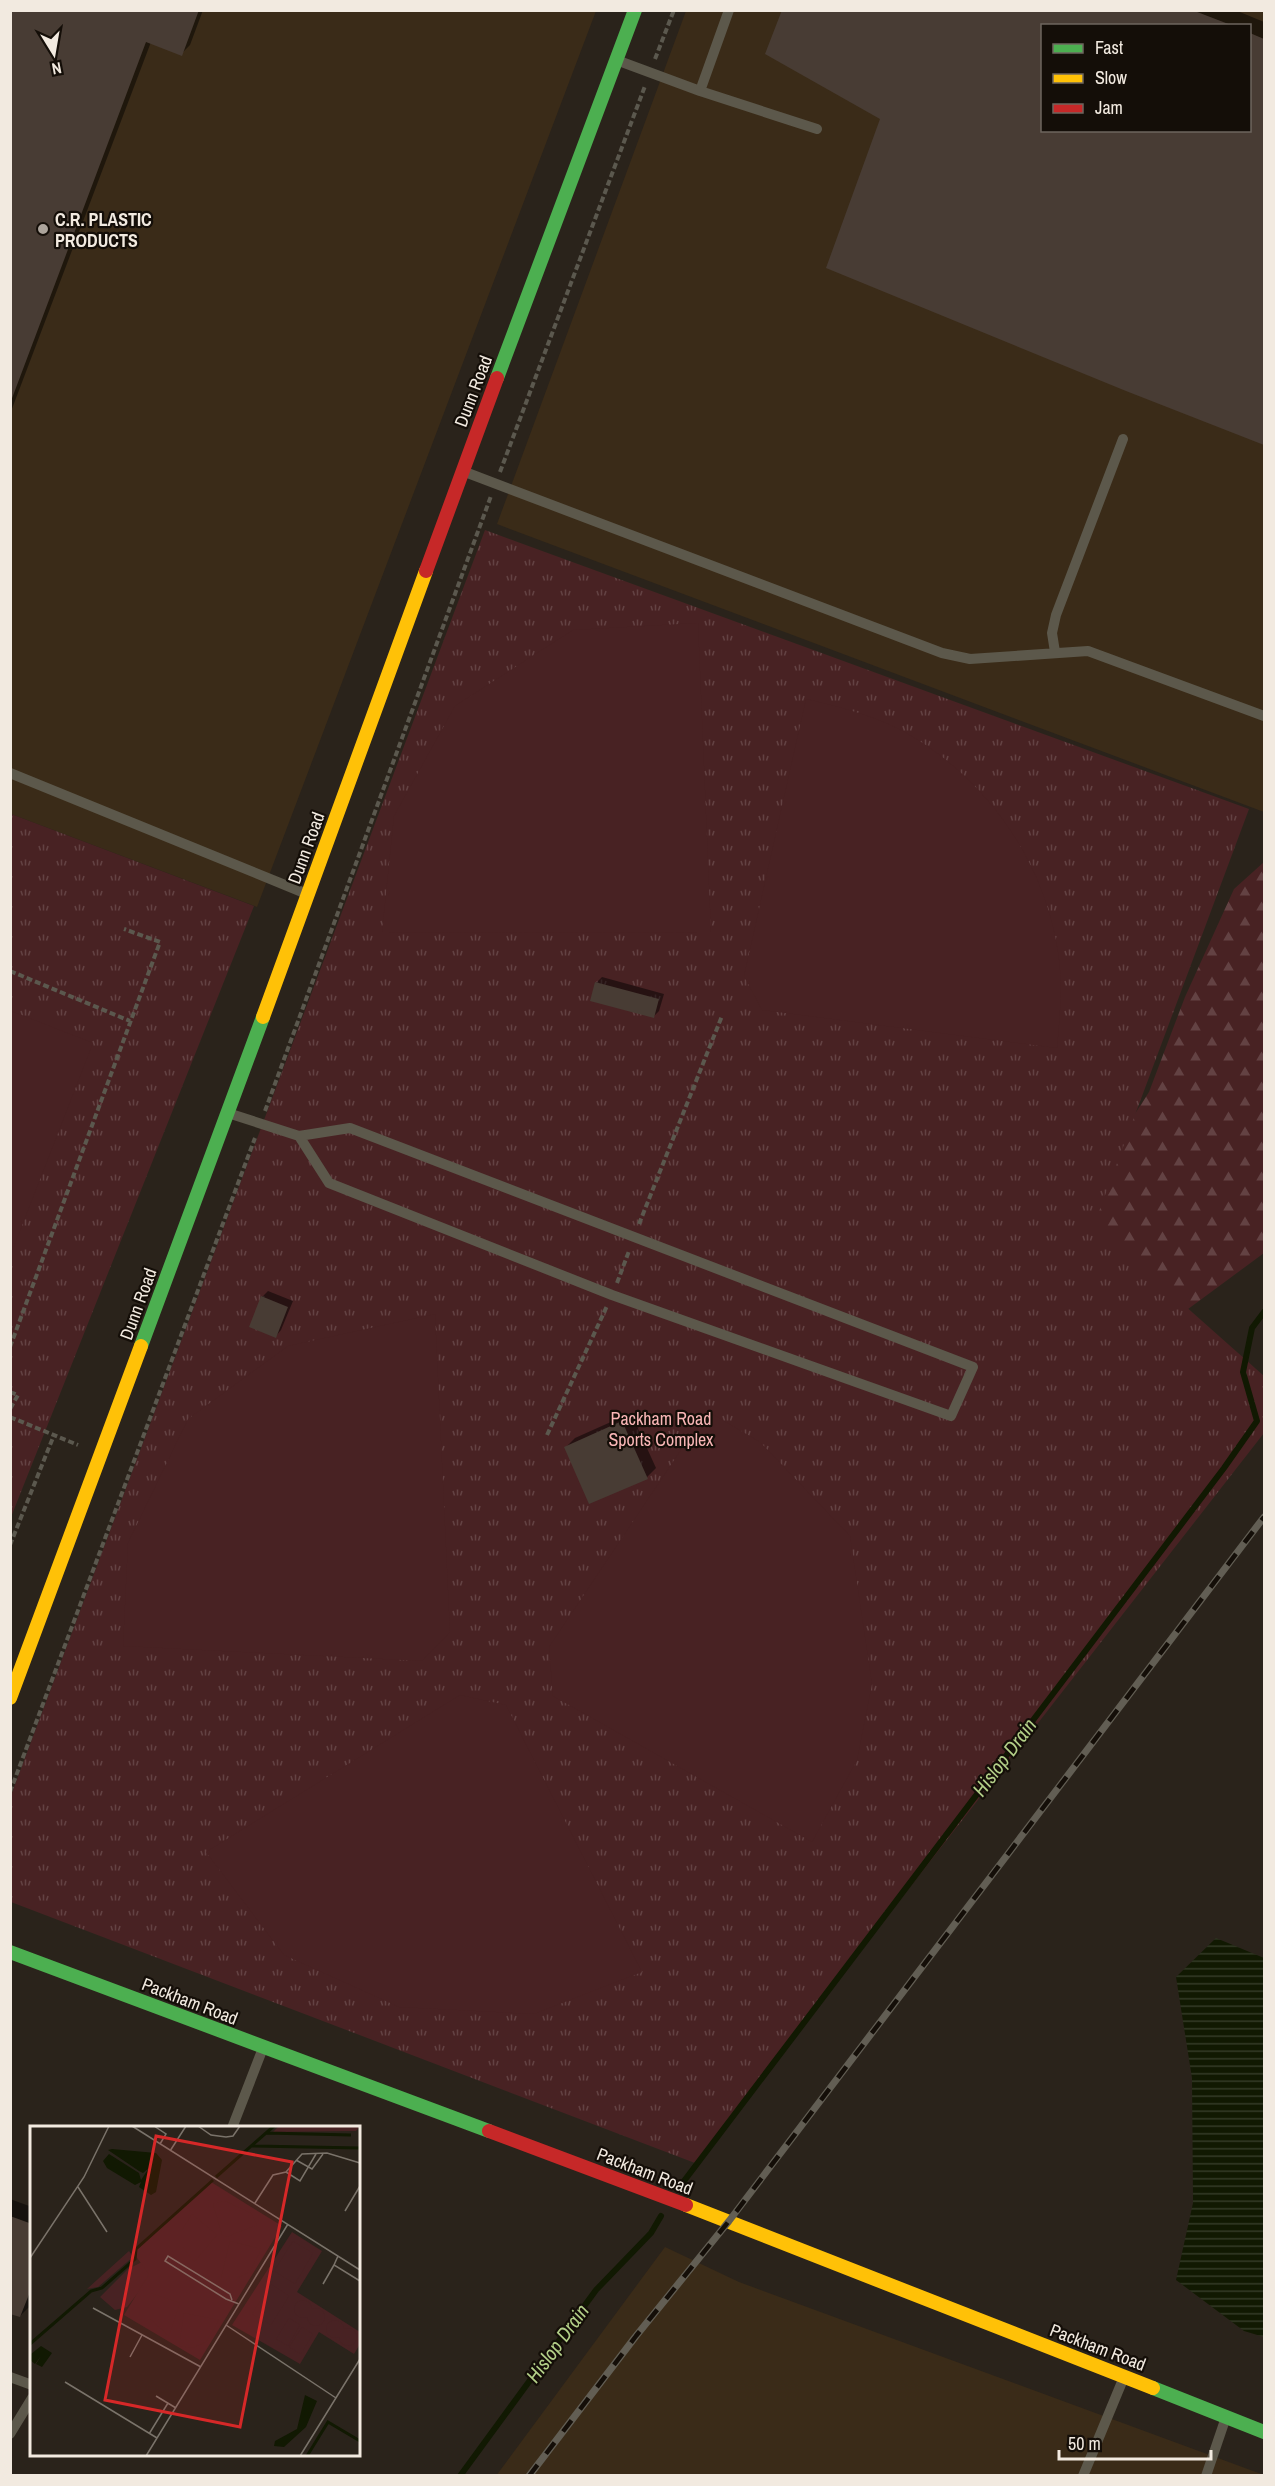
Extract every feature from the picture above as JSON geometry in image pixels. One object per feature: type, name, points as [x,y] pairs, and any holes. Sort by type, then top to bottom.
[{"type":"street","name":"Dunn Road","points":[[10,1698],[228,1113],[462,471],[635,10]]},
{"type":"street","name":"Packham Road","points":[[10,1952],[729,2222],[1264,2432]]},
{"type":"lane","points":[[700,91],[729,10]]},
{"type":"lane","points":[[616,60],[700,91],[818,129]]},
{"type":"lane","points":[[1055,652],[1052,633],[1056,615],[1123,439]]},
{"type":"lane","points":[[462,471],[942,653],[970,659],[1088,651],[1264,716]]},
{"type":"lane","points":[[10,773],[308,894]]},
{"type":"lane","points":[[228,1113],[299,1136],[350,1128],[973,1367],[951,1416],[612,1295],[329,1183],[299,1136]]},
{"type":"lane","points":[[232,2126],[263,2047]]},
{"type":"lane","points":[[10,2376],[30,2384]]},
{"type":"lane","points":[[1083,2475],[1124,2377]]},
{"type":"lane","points":[[10,2434],[30,2401]]},
{"type":"lane","points":[[1206,2475],[1226,2416]]},
{"type":"path","points":[[652,68],[674,10]]},
{"type":"path","points":[[499,475],[648,78]]},
{"type":"path","points":[[10,1792],[493,492]]},
{"type":"path","points":[[10,1347],[160,942],[124,930]]},
{"type":"path","points":[[10,971],[130,1021]]},
{"type":"path","points":[[10,1392],[18,1395],[10,1409]]},
{"type":"path","points":[[10,1418],[101,1454]]},
{"type":"path","points":[[10,1545],[54,1435]]},
{"type":"shaded area","points":[[10,11],[596,11],[257,907],[11,814]]},
{"type":"shaded area","points":[[686,11],[1264,11],[1264,812],[497,524]]},
{"type":"shaded area","points":[[1216,1938],[1264,1958],[1264,2337],[1244,2331],[1176,2280],[1193,2203],[1192,2078],[1176,1977]]},
{"type":"shaded area","points":[[665,2247],[739,2282],[1264,2475],[496,2476]]},
{"type":"green space","name":"Packham Road Sports Complex","points":[[485,530],[1249,809],[1094,1225],[1264,1376],[1264,1433],[695,2163],[11,1902],[10,1798]]},
{"type":"green space","points":[[698,623],[711,933],[382,932],[394,816],[455,706],[573,630]]},
{"type":"green space","points":[[806,699],[875,719],[897,728],[928,746],[982,793],[1004,821],[1023,851],[1039,884],[1051,917],[1060,976],[1057,1048],[762,1010],[744,976]]},
{"type":"green space","points":[[11,814],[254,906],[11,1517]]},
{"type":"green space","points":[[1264,862],[1264,1253],[1180,1315],[759,1060],[1116,1143],[1149,1092],[1185,997],[1234,889]]},
{"type":"green space","points":[[11,1011],[93,1043],[11,1254]]},
{"type":"green space","points":[[435,1314],[450,1632],[422,1661],[123,1646],[128,1543],[188,1419],[288,1346]]},
{"type":"green space","points":[[707,1411],[760,1442],[850,1536],[872,1684],[857,1760],[812,1842],[553,1696],[549,1647]]},
{"type":"green space","points":[[460,1695],[506,1705],[642,1972],[534,2014],[399,2007],[284,1955],[206,1852]]},
{"type":"building","name":"C.R. PLASTIC PRODUCTS","points":[[10,10],[199,10],[182,56],[146,42],[11,401]]},
{"type":"building","points":[[782,10],[1192,10],[1228,24],[1041,24],[1041,132],[1251,132],[1251,33],[1264,39],[1264,445],[826,268],[880,119],[765,54]]},
{"type":"building","points":[[595,982],[659,999],[654,1018],[590,1001]]},
{"type":"building","points":[[261,1296],[288,1307],[276,1338],[249,1327]]},
{"type":"building","points":[[622,1421],[648,1479],[589,1504],[564,1447]]},
{"type":"building","points":[[10,2216],[30,2223],[30,2292],[20,2317],[10,2314]]},
{"type":"waterway","name":"Hislop Drain","points":[[681,2185],[1224,1468],[1257,1421],[1243,1372],[1252,1328],[1264,1312]]},
{"type":"waterway","name":"Hislop Drain","points":[[460,2476],[596,2290],[651,2233],[661,2216]]},
{"type":"railway","points":[[529,2476],[636,2336],[729,2221],[1264,1517]]},
{"type":"traffic: fast","points":[[497,378],[635,10]]},
{"type":"traffic: fast","points":[[141,1346],[263,1017]]},
{"type":"traffic: fast","points":[[10,1952],[489,2131]]},
{"type":"traffic: fast","points":[[1153,2388],[1264,2432]]},
{"type":"traffic: slow","points":[[263,1017],[426,571]]},
{"type":"traffic: slow","points":[[10,1698],[141,1346]]},
{"type":"traffic: slow","points":[[686,2205],[1153,2388]]},
{"type":"traffic: jam","points":[[426,571],[497,378]]},
{"type":"traffic: jam","points":[[489,2131],[686,2205]]},
{"type":"place","name":"C.R. PLASTIC PRODUCTS","points":[[43,229]]}]
